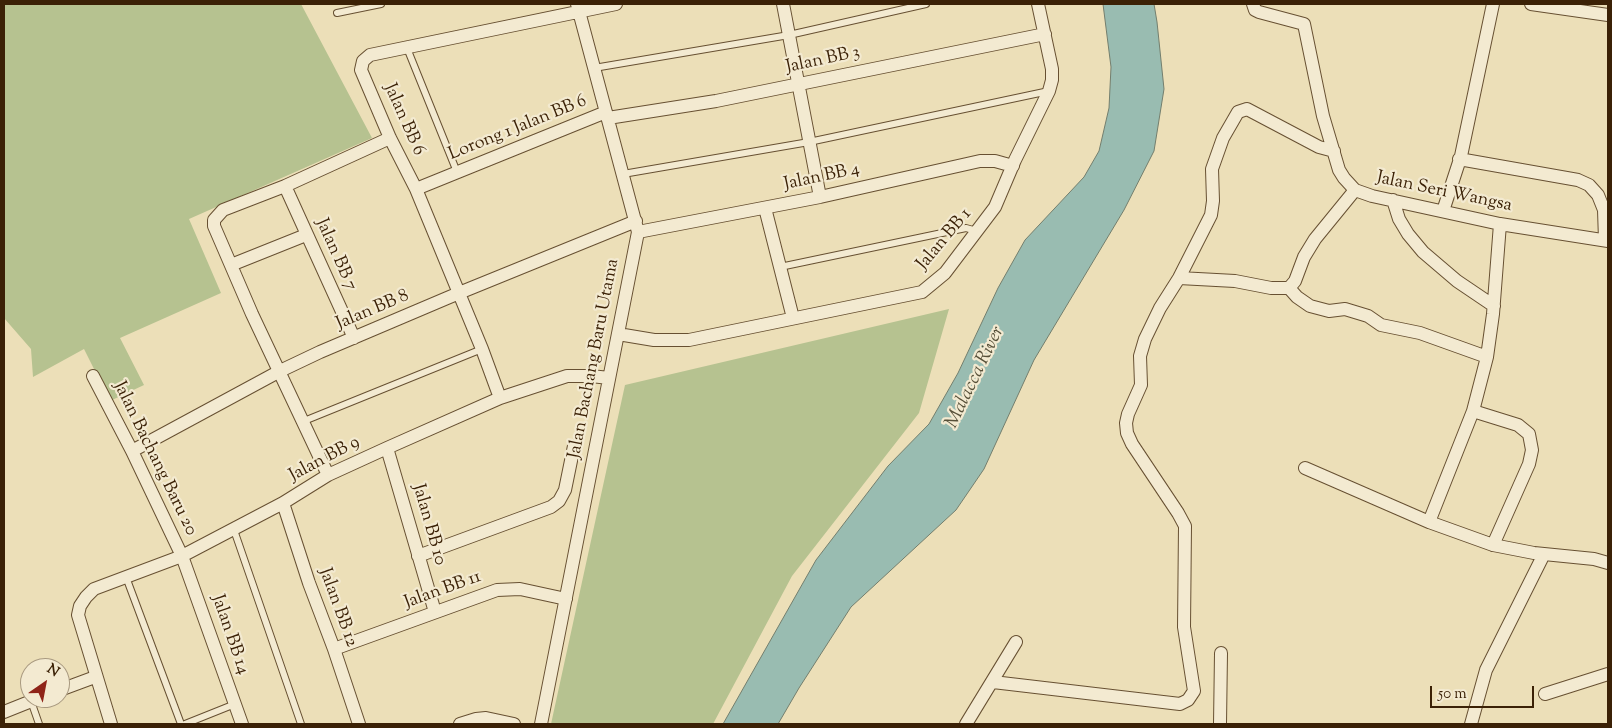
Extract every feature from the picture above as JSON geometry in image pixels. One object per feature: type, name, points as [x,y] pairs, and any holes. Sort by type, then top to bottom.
[{"type":"street","name":"Jalan BB 6","points":[[500,398],[482,349],[416,189],[390,138],[362,70],[363,61],[370,55],[578,7],[608,4]]},
{"type":"street","points":[[783,4],[820,198]]},
{"type":"street","name":"Jalan BB 1","points":[[618,334],[654,340],[689,340],[922,292],[945,273],[995,207],[1049,91],[1052,69],[1038,4]]},
{"type":"street","name":"Jalan Seri Wangsa","points":[[1253,4],[1255,10],[1259,12],[1304,24],[1323,116],[1339,170],[1355,190],[1500,224],[1607,240]]},
{"type":"street","points":[[1443,211],[1459,160],[1493,4]]},
{"type":"street","points":[[1531,4],[1608,15]]},
{"type":"street","name":"Jalan Bachang Baru Utama","points":[[541,724],[610,378],[637,227],[578,7]]},
{"type":"street","name":"Jalan BB 3","points":[[607,115],[716,101],[1045,34]]},
{"type":"street","points":[[993,682],[1180,704],[1188,700],[1194,691],[1184,627],[1185,526],[1132,444],[1127,433],[1126,423],[1128,414],[1141,385],[1140,356],[1160,308],[1179,278],[1211,216],[1213,200],[1212,169],[1223,138],[1238,112],[1247,109],[1319,147],[1334,151]]},
{"type":"street","name":"Lorong 1 Jalan BB 6","points":[[416,189],[607,115]]},
{"type":"street","points":[[328,475],[231,265],[214,226],[214,220],[223,210],[285,186],[390,138]]},
{"type":"street","points":[[1459,160],[1578,180],[1589,185],[1598,195],[1604,210],[1607,240]]},
{"type":"street","name":"Jalan BB 4","points":[[637,227],[820,198],[980,161],[995,161],[1013,166]]},
{"type":"street","name":"Jalan BB 7","points":[[285,186],[354,338]]},
{"type":"street","points":[[1179,278],[1235,281],[1271,288],[1289,288],[1295,282],[1304,257],[1315,239],[1355,190]]},
{"type":"street","points":[[1393,200],[1399,219],[1408,234],[1423,252],[1457,281],[1494,306]]},
{"type":"street","points":[[765,208],[793,318]]},
{"type":"street","points":[[1429,522],[1473,411],[1487,357],[1494,306],[1500,224]]},
{"type":"street","name":"Jalan BB 8","points":[[132,451],[280,371],[354,338],[459,293],[637,227]]},
{"type":"street","points":[[231,265],[306,235]]},
{"type":"street","points":[[1289,288],[1297,297],[1310,306],[1328,311],[1345,310],[1368,316],[1381,325],[1420,333],[1487,357]]},
{"type":"street","name":"Jalan Bachang Baru 20","points":[[94,376],[182,556]]},
{"type":"street","name":"Jalan BB 9","points":[[95,678],[78,615],[83,601],[94,590],[182,556],[234,530],[328,475],[500,398],[568,376],[610,378]]},
{"type":"street","points":[[1473,411],[1518,425],[1529,434],[1532,450],[1528,464],[1493,545]]},
{"type":"street","points":[[418,556],[550,507],[559,501],[565,490],[574,446]]},
{"type":"street","name":"Jalan BB 10","points":[[387,448],[435,612]]},
{"type":"street","points":[[1305,468],[1429,522],[1493,545],[1544,554],[1594,559],[1608,563]]},
{"type":"street","name":"Jalan BB 12","points":[[282,503],[359,724]]},
{"type":"street","points":[[1471,724],[1486,670],[1544,554]]},
{"type":"street","name":"Jalan BB 14","points":[[182,556],[242,724]]},
{"type":"street","name":"Jalan BB 11","points":[[334,649],[496,590],[520,589],[566,599]]},
{"type":"street","points":[[966,724],[1016,642]]},
{"type":"street","points":[[1220,724],[1221,653]]},
{"type":"street","points":[[1546,694],[1608,674]]},
{"type":"street","points":[[70,687],[95,678],[111,724]]},
{"type":"street","points":[[4,712],[20,705]]},
{"type":"street","points":[[460,724],[486,718],[514,724]]},
{"type":"lane","points":[[337,13],[381,4]]},
{"type":"lane","points":[[594,68],[789,35],[926,4]]},
{"type":"lane","points":[[407,48],[457,172]]},
{"type":"lane","points":[[623,174],[809,142],[1049,91]]},
{"type":"lane","points":[[780,267],[966,228],[977,231]]},
{"type":"lane","points":[[304,421],[482,349]]},
{"type":"lane","points":[[234,530],[301,724]]},
{"type":"lane","points":[[126,577],[181,724]]},
{"type":"lane","points":[[185,724],[234,704]]},
{"type":"lane","points":[[36,708],[39,724]]},
{"type":"green space","points":[[4,4],[301,4],[372,138],[189,219],[221,293],[120,338],[144,385],[110,401],[84,349],[33,377],[31,349],[4,318]]},
{"type":"green space","points":[[949,309],[919,413],[792,576],[713,724],[551,724],[625,385]]},
{"type":"water","name":"Malacca River","points":[[1103,4],[1154,4],[1164,89],[1154,151],[1124,210],[1034,360],[984,469],[956,510],[851,607],[778,724],[723,724],[816,560],[888,466],[929,424],[958,373],[998,288],[1025,240],[1084,177],[1099,151],[1109,108],[1111,67]]}]
